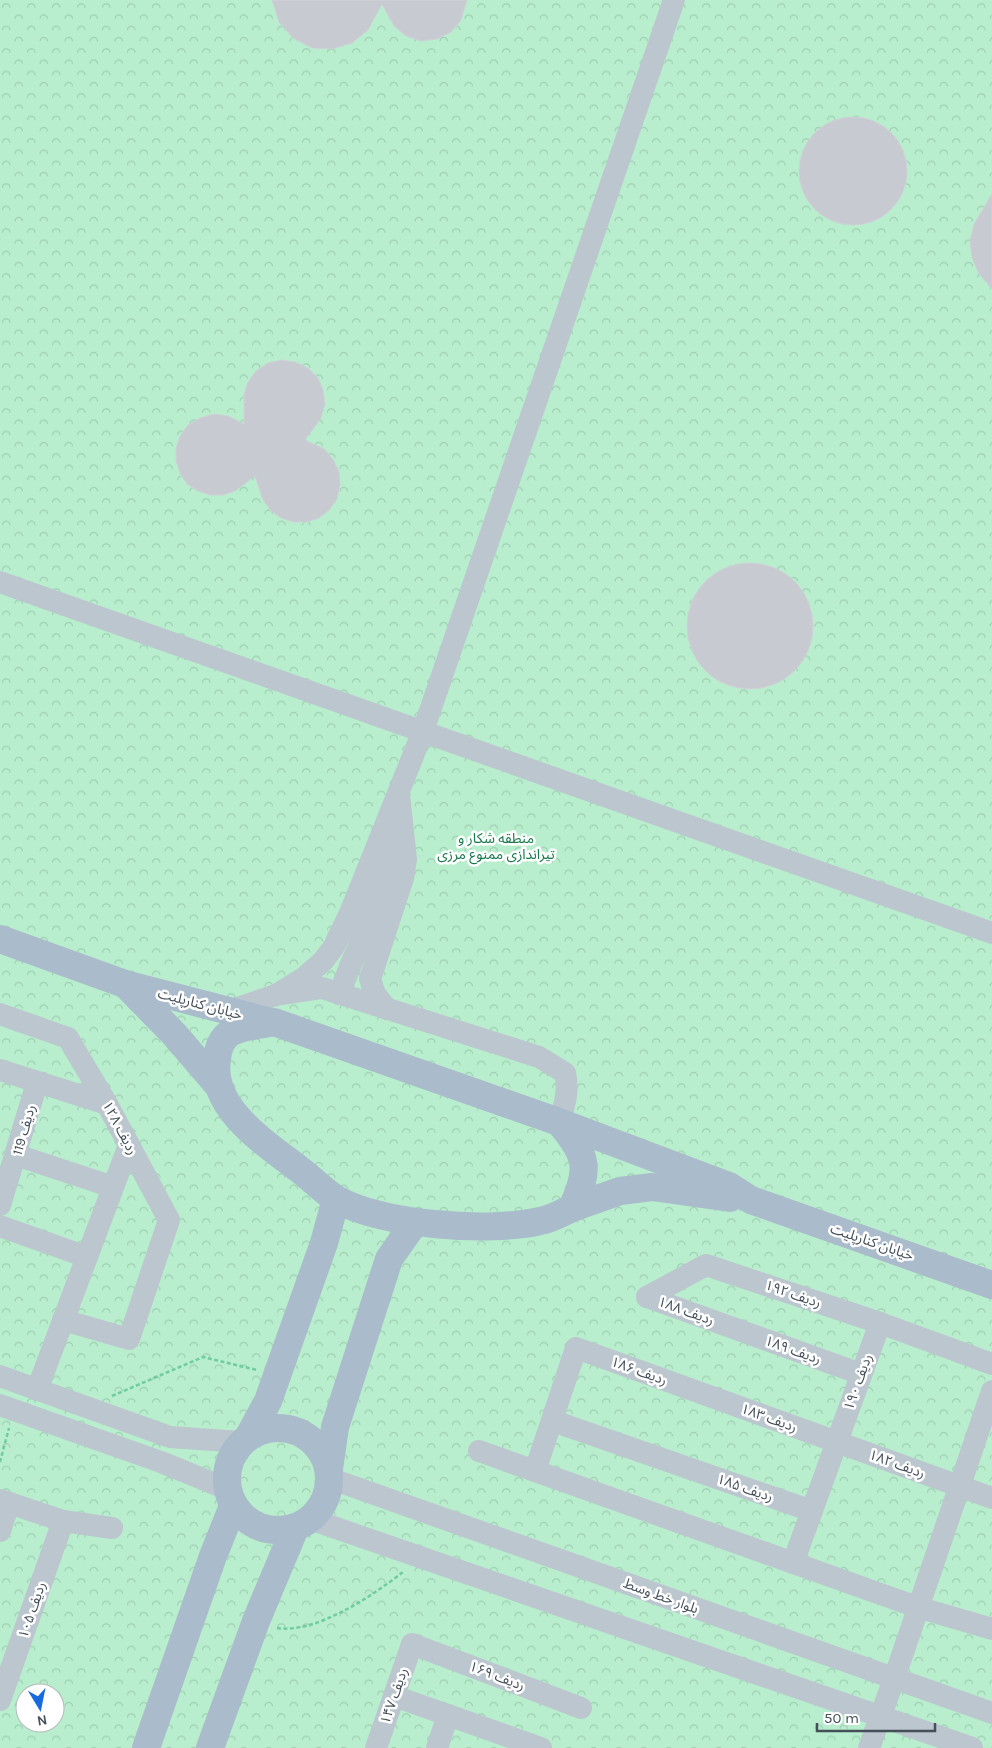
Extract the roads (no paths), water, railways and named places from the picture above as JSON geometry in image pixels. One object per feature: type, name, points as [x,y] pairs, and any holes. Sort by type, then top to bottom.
[{"type":"main road","name":"خیابان کنارپلیت","points":[[0,939],[125,984],[226,1012],[274,1022],[559,1122],[729,1186],[751,1200]]},
{"type":"main road","name":"خیابان کنارپلیت","points":[[125,984],[174,1034],[217,1084],[236,1115],[268,1146],[336,1199],[371,1212],[415,1222],[500,1226],[541,1221],[620,1191],[652,1187],[751,1200],[992,1285]]},
{"type":"main road","points":[[217,1084],[218,1046],[230,1034],[274,1022]]},
{"type":"main road","points":[[559,1122],[578,1144],[582,1155],[583,1186],[572,1208]]},
{"type":"main road","points":[[146,1748],[230,1498],[226,1472],[231,1456],[245,1439],[268,1401],[324,1243],[336,1199]]},
{"type":"main road","points":[[210,1748],[256,1621],[302,1524],[324,1501],[335,1427],[389,1259],[415,1222]]},
{"type":"main road","points":[[245,1439],[262,1430],[276,1427],[297,1432],[315,1444],[324,1455],[329,1474]]},
{"type":"main road","points":[[230,1498],[245,1519],[260,1528],[277,1531],[302,1524]]},
{"type":"street","points":[[276,995],[305,978],[334,948],[400,789],[423,731],[674,0]]},
{"type":"street","points":[[0,582],[992,933]]},
{"type":"street","points":[[339,994],[386,878],[388,846],[400,789]]},
{"type":"street","points":[[387,1009],[375,994],[370,979],[403,878],[406,860],[400,789]]},
{"type":"street","points":[[226,1012],[276,995],[322,988],[552,1063],[565,1073],[568,1087],[566,1102],[559,1122]]},
{"type":"street","name":"ردیف ۱۲۸","points":[[0,1014],[68,1038],[107,1104],[169,1220],[129,1339],[63,1320]]},
{"type":"street","points":[[0,1070],[107,1104]]},
{"type":"street","name":"ردیف 119","points":[[0,1205],[37,1083]]},
{"type":"street","points":[[37,1390],[129,1145]]},
{"type":"street","points":[[16,1155],[113,1187]]},
{"type":"street","points":[[0,1226],[87,1257]]},
{"type":"street","name":"ردیف ۱۹۲","points":[[647,1297],[706,1264],[880,1323],[992,1364]]},
{"type":"street","name":"ردیف ۱۸۸","points":[[647,1297],[726,1325]]},
{"type":"street","name":"ردیف ۱۹۰","points":[[793,1563],[880,1323]]},
{"type":"street","name":"ردیف ۱۸۹","points":[[726,1325],[861,1374]]},
{"type":"street","name":"ردیف ۱۸۶","points":[[553,1421],[576,1348],[703,1394]]},
{"type":"street","points":[[0,1376],[170,1437],[245,1439]]},
{"type":"street","points":[[869,1748],[992,1391]]},
{"type":"street","name":"ردیف ۱۸۳","points":[[703,1394],[836,1442]]},
{"type":"street","points":[[7,1407],[161,1462],[230,1498]]},
{"type":"street","points":[[535,1471],[553,1421]]},
{"type":"street","name":"ردیف ۱۸۵","points":[[553,1421],[812,1511]]},
{"type":"street","name":"ردیف ۱۸۲","points":[[836,1442],[992,1498]]},
{"type":"street","points":[[479,1451],[917,1607],[990,1622]]},
{"type":"street","name":"بلوار خط وسط","points":[[329,1474],[894,1680],[992,1713]]},
{"type":"street","points":[[0,1531],[4,1502],[63,1521],[112,1528]]},
{"type":"street","name":"ردیف ۱۰۵","points":[[0,1700],[63,1521]]},
{"type":"street","points":[[302,1524],[421,1558],[972,1748]]},
{"type":"street","name":"ردیف ۱۴۷","points":[[376,1748],[412,1644]]},
{"type":"street","name":"ردیف ۱۶۹","points":[[412,1644],[581,1708]]},
{"type":"street","points":[[394,1696],[541,1748]]},
{"type":"street","points":[[437,1748],[448,1715]]},
{"type":"park label","name":"منطقه شکار و تیراندازی ممنوع مرزی","points":[[496,846]]}]
